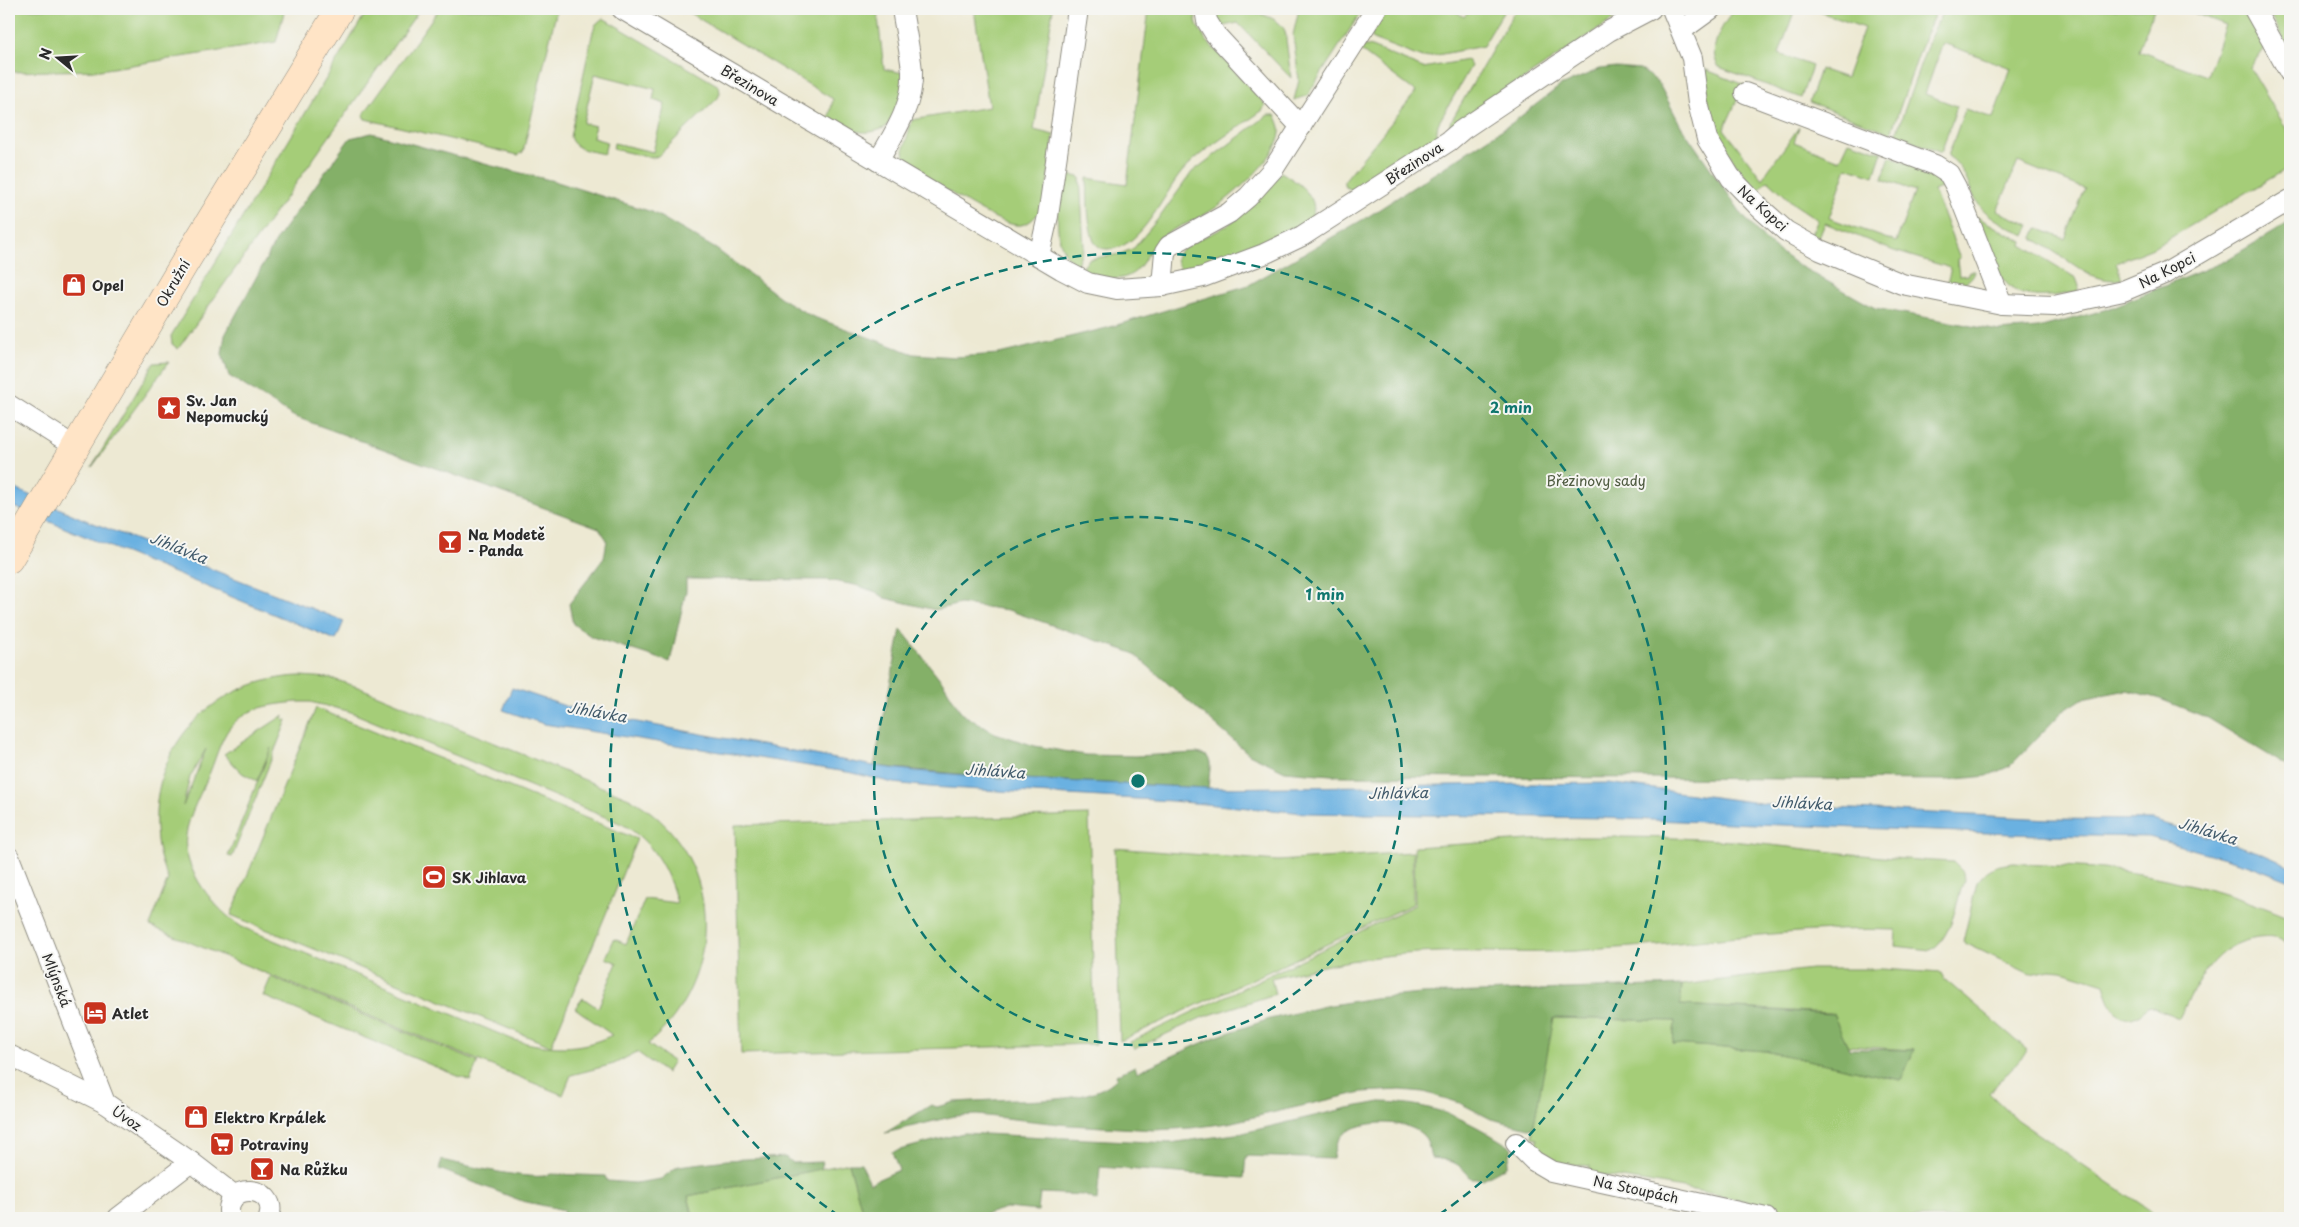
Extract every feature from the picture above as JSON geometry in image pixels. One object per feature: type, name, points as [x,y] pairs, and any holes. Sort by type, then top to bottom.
[{"type":"street","name":"Okružní","points":[[16,548],[184,264],[340,9]]},
{"type":"street","name":"Březinova","points":[[622,9],[1039,256],[1088,283],[1117,289],[1162,286],[1203,277],[1264,254],[1302,236],[1449,141],[1462,130],[1609,31],[1651,9]]},
{"type":"street","points":[[878,161],[899,125],[910,92],[912,72],[902,9]]},
{"type":"street","points":[[1039,256],[1048,216],[1078,9]]},
{"type":"street","points":[[1204,9],[1207,21],[1215,34],[1300,127]]},
{"type":"street","points":[[1162,286],[1165,252],[1169,246],[1229,213],[1248,197],[1274,168],[1376,9]]},
{"type":"street","points":[[1672,9],[1682,30],[1711,9]]},
{"type":"street","points":[[2254,9],[2290,73]]},
{"type":"street","name":"Na Kopci","points":[[1682,30],[1692,58],[1698,103],[1707,139],[1731,178],[1786,231],[1820,250],[1902,284],[2002,304],[2054,306],[2123,291],[2166,273],[2290,200]]},
{"type":"street","points":[[1745,93],[1935,165],[1949,174],[1953,179],[2002,304]]},
{"type":"street","points":[[9,405],[75,447]]},
{"type":"street","name":"Mlýnská","points":[[9,857],[105,1103]]},
{"type":"street","name":"Úvoz","points":[[9,1055],[105,1103],[191,1162],[235,1196]]},
{"type":"street","name":"Na Stoupách","points":[[1516,1143],[1534,1161],[1551,1171],[1766,1218]]},
{"type":"street","points":[[118,1218],[191,1162]]},
{"type":"street","points":[[230,1218],[230,1205],[235,1196],[248,1190],[262,1194],[269,1204],[273,1217]]},
{"type":"green space","points":[[9,9],[285,9],[276,42],[100,70],[9,72]]},
{"type":"green space","points":[[368,9],[420,9],[178,349],[172,344],[171,336]]},
{"type":"green space","points":[[439,9],[557,9],[523,152],[518,155],[365,119],[363,115]]},
{"type":"green space","points":[[683,9],[877,9],[884,69],[903,73],[905,97],[886,127],[871,132],[850,129],[829,118],[833,99]]},
{"type":"green space","points":[[974,9],[1053,9],[1034,130],[1054,135],[1044,205],[1032,220],[1021,225],[999,220],[984,212],[913,169],[905,161],[904,148],[912,120],[989,107]]},
{"type":"green space","points":[[1149,9],[1194,9],[1197,25],[1206,40],[1265,104],[1263,110],[1189,164],[1140,232],[1130,241],[1119,247],[1105,249],[1095,243],[1091,232],[1087,178],[1127,184]]},
{"type":"green space","points":[[1213,9],[1253,12],[1273,19],[1280,24],[1285,31],[1291,78],[1238,23],[1219,27]]},
{"type":"green space","points":[[1299,9],[1363,9],[1307,96],[1294,100],[1299,80],[1293,35]]},
{"type":"green space","points":[[1388,9],[1452,9],[1464,17],[1470,9],[1505,9],[1483,46],[1422,58],[1373,39],[1371,35]]},
{"type":"green space","points":[[1516,9],[1629,9],[1450,128],[1450,123]]},
{"type":"green space","points":[[1735,9],[1795,9],[1779,54],[1812,66],[1801,98],[1719,67],[1715,60],[1715,45],[1721,29]]},
{"type":"green space","points":[[1812,9],[1937,9],[1926,34],[1891,133],[1809,102],[1820,69],[1846,78],[1864,28]]},
{"type":"green space","points":[[1944,9],[2154,9],[2139,51],[2207,76],[2225,25],[2194,13],[2195,9],[2246,9],[2266,45],[2250,68],[2290,135],[2290,167],[2153,248],[2116,263],[2122,279],[2109,280],[2088,274],[2033,238],[2037,228],[2065,239],[2085,189],[2018,162],[1997,211],[2030,225],[2025,236],[1997,220],[1979,205],[1958,165],[1948,156],[1965,109],[1993,118],[2011,68],[1943,43],[1925,94],[1957,106],[1941,153],[1896,134],[1930,38]]},
{"type":"green space","points":[[2267,9],[2290,9],[2290,51]]},
{"type":"green space","points":[[603,18],[719,86],[720,93],[718,98],[658,156],[652,158],[613,149],[614,143],[653,152],[665,104],[653,100],[655,89],[595,74],[583,123],[595,126],[593,138],[607,142],[604,154],[589,151],[575,145],[570,137],[593,31],[596,24]]},
{"type":"green space","points":[[1363,46],[1369,46],[1423,68],[1467,60],[1471,66],[1438,124],[1436,137],[1357,189],[1352,190],[1344,186],[1344,181],[1416,92],[1361,51]]},
{"type":"green space","name":"Březinovy sady","points":[[1616,67],[1640,69],[1658,82],[1681,126],[1744,217],[1767,242],[1796,264],[1875,308],[1999,331],[2038,328],[2105,310],[2223,262],[2290,222],[2290,768],[2208,718],[2160,699],[2127,690],[2082,699],[2062,712],[2010,766],[1987,776],[1947,780],[1342,776],[1285,771],[1249,754],[1133,653],[1008,610],[960,604],[935,610],[885,598],[876,592],[855,585],[827,580],[686,579],[686,591],[670,662],[592,637],[573,624],[569,604],[604,558],[607,540],[599,528],[293,416],[229,376],[222,354],[225,335],[278,237],[350,138],[372,133],[554,181],[652,212],[716,249],[784,300],[811,316],[914,354],[955,357],[999,354],[1107,328],[1249,285],[1369,216],[1512,123],[1560,86],[1600,69]]},
{"type":"green space","points":[[1704,69],[1744,85],[1724,129],[1762,179],[1799,127],[1794,142],[1840,160],[1849,141],[1882,152],[1874,176],[1847,167],[1829,218],[1896,242],[1915,191],[1882,179],[1890,156],[1929,171],[1948,185],[1934,191],[1960,258],[1957,259],[1959,276],[1969,275],[1969,271],[1975,271],[1971,278],[1960,284],[1947,283],[1951,268],[1894,251],[1825,223],[1819,238],[1811,234],[1818,220],[1794,204],[1768,180],[1757,191],[1735,163],[1719,135],[1708,105]]},
{"type":"green space","points":[[1268,115],[1275,115],[1279,124],[1280,133],[1277,143],[1261,167],[1225,201],[1204,215],[1170,231],[1160,238],[1140,267],[1129,275],[1112,279],[1096,276],[1081,270],[1089,259],[1120,254],[1134,248],[1162,214],[1192,172]]},
{"type":"green space","points":[[1281,172],[1294,180],[1311,198],[1313,212],[1310,220],[1294,231],[1193,272],[1186,272],[1180,269],[1176,260],[1178,254],[1187,245],[1228,225],[1252,204]]},
{"type":"green space","points":[[1068,175],[1080,177],[1084,247],[1076,266],[1062,247],[1058,226],[1061,180]]},
{"type":"green space","points":[[1977,217],[2023,242],[2022,245],[2076,278],[2079,286],[2077,292],[2036,296],[2023,294],[2013,289],[2005,282],[1993,262]]},
{"type":"green space","points":[[169,362],[92,467],[154,363]]},
{"type":"green space","points":[[901,629],[944,684],[962,714],[995,733],[1035,746],[1085,755],[1135,756],[1197,753],[1207,756],[1210,762],[1208,788],[1001,778],[874,766]]},
{"type":"green space","points":[[300,676],[330,678],[358,687],[629,798],[660,820],[683,849],[698,881],[704,915],[702,950],[692,984],[674,1016],[648,1044],[673,1062],[666,1073],[637,1052],[614,1064],[571,1075],[563,1095],[150,926],[168,879],[160,855],[156,812],[160,784],[169,758],[183,735],[200,716],[221,700],[245,687],[272,679]],"holes":[[[298,702],[310,702],[348,711],[622,824],[642,839],[664,868],[677,903],[645,899],[626,944],[614,939],[606,958],[617,963],[598,1008],[583,998],[575,1008],[612,1035],[588,1044],[563,1047],[551,1047],[514,1040],[242,927],[222,911],[202,887],[189,861],[186,836],[192,812],[220,745],[231,726],[242,716],[257,709]],[[206,749],[183,806],[190,777]]]},
{"type":"green space","name":"SK Jihlava","points":[[316,708],[637,839],[551,1046],[231,915]]},
{"type":"green space","points":[[284,715],[283,719],[287,720],[232,857],[228,856],[271,748],[257,781],[242,773],[224,754]]},
{"type":"green space","points":[[1089,815],[1095,1044],[741,1054],[735,825]]},
{"type":"green space","points":[[1579,837],[1722,840],[1873,856],[1953,862],[1963,872],[1964,880],[1949,928],[1944,937],[1931,950],[1895,946],[1896,930],[1869,929],[1787,933],[1576,951],[1439,952],[1378,957],[1332,964],[1271,978],[1275,994],[1203,1017],[1134,1049],[1130,1042],[1415,905],[1414,847]]},
{"type":"green space","points":[[1115,848],[1278,861],[1413,852],[1413,904],[1120,1041]]},
{"type":"green space","points":[[2014,863],[2113,870],[2181,882],[2226,894],[2290,918],[2290,929],[2285,942],[2272,938],[2258,938],[2242,942],[2218,956],[2200,978],[2179,1018],[2150,1006],[2137,1016],[2123,1017],[2118,1014],[2110,1003],[2104,984],[2062,971],[2050,970],[2030,974],[1963,942],[1977,882],[1980,877],[1992,868]]},
{"type":"green space","points":[[1811,969],[1882,969],[1941,973],[1944,979],[2028,1050],[1989,1093],[2017,1120],[2151,1211],[2150,1218],[1805,1218],[1726,1197],[1589,1173],[1590,1166],[1549,1162],[1536,1156],[1537,1139],[1532,1138],[1533,1129],[1553,1018],[1675,1021],[1673,1044],[1765,1051],[1901,1080],[1914,1050],[1848,1046],[1831,1013],[1680,1005],[1682,985]]},
{"type":"green space","points":[[271,977],[478,1062],[470,1081],[263,996]]},
{"type":"green space","points":[[1682,985],[1680,1005],[1833,1014],[1849,1049],[1914,1050],[1901,1080],[1765,1051],[1673,1044],[1675,1021],[1554,1018],[1533,1129],[1491,1119],[1460,1103],[1424,1092],[1401,1090],[1362,1092],[1228,1123],[1191,1128],[1154,1130],[1069,1125],[977,1115],[955,1116],[885,1133],[931,1105],[937,1107],[954,1102],[1013,1099],[1017,1101],[1042,1100],[1084,1095],[1108,1085],[1117,1078],[1116,1075],[1135,1066],[1137,1072],[1215,1037],[1270,1019],[1325,1006],[1374,998],[1421,994]]},
{"type":"green space","points":[[1380,1102],[1400,1103],[1434,1109],[1465,1121],[1512,1148],[1507,1166],[1483,1179],[1472,1179],[1458,1165],[1431,1158],[1427,1141],[1419,1132],[1396,1124],[1368,1124],[1355,1127],[1338,1140],[1333,1159],[1246,1156],[1244,1178],[1100,1167],[1097,1201],[1084,1195],[1040,1193],[1038,1211],[1006,1208],[973,1218],[864,1218],[849,1163],[861,1163],[870,1183],[899,1170],[892,1152],[963,1133],[1170,1143],[1243,1133]]},
{"type":"green space","points":[[785,1157],[792,1163],[823,1162],[821,1169],[688,1196],[693,1218],[561,1218],[564,1210],[522,1201],[439,1169],[442,1160],[515,1175],[605,1176],[607,1181],[635,1183],[661,1179],[678,1166],[727,1160]]},
{"type":"green space","points":[[849,1163],[864,1218],[694,1218],[688,1196]]},
{"type":"water","points":[[9,486],[83,519],[344,621],[336,640],[9,505]]},
{"type":"water","name":"Jihlávka","points":[[512,688],[583,712],[874,766],[1001,778],[1208,788],[1608,783],[1775,805],[2050,819],[2153,820],[2258,852],[2290,866],[2290,881],[2249,865],[2149,837],[2038,835],[1602,818],[1305,813],[1171,801],[930,787],[893,783],[853,773],[544,724],[503,710]]},
{"type":"place","name":"Opel","points":[[74,285]]},
{"type":"place","name":"Sv. Jan Nepomucký","points":[[169,408]]},
{"type":"place","name":"Na Modetě - Panda","points":[[450,542]]},
{"type":"place","name":"SK Jihlava","points":[[434,877]]},
{"type":"place","name":"Atlet","points":[[95,1013]]},
{"type":"place","name":"Elektro Krpálek","points":[[196,1117]]},
{"type":"place","name":"Potraviny","points":[[222,1144]]},
{"type":"place","name":"Na Růžku","points":[[262,1169]]}]
